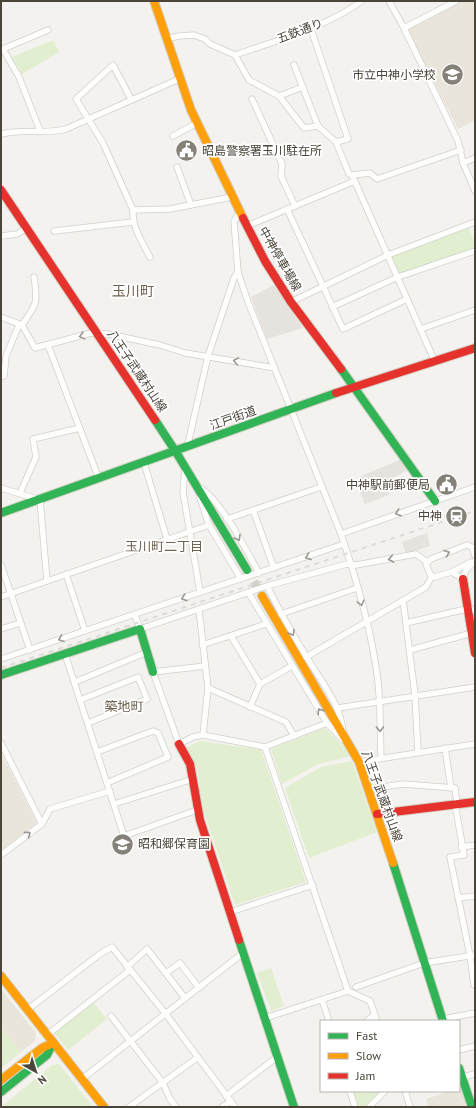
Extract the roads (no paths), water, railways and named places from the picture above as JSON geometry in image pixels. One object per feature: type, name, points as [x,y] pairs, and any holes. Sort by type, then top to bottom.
[{"type":"main road","name":"中神停車場線","points":[[154,1],[179,79],[197,123],[232,197],[265,261],[291,302],[354,386],[435,501]]},
{"type":"main road","name":"八王子武蔵村山線","points":[[1,190],[176,452],[247,570]]},
{"type":"main road","name":"江戸街道","points":[[1,513],[176,452],[354,386],[475,348]]},
{"type":"main road","points":[[463,579],[472,610],[472,633],[475,650]]},
{"type":"main road","name":"八王子武蔵村山線","points":[[262,596],[359,762],[443,1020]]},
{"type":"main road","points":[[1,675],[140,628],[154,672]]},
{"type":"main road","points":[[179,744],[190,764],[197,810],[294,1107]]},
{"type":"main road","points":[[377,814],[475,802]]},
{"type":"main road","points":[[1,976],[104,1107]]},
{"type":"main road","points":[[1,1080],[42,1048],[53,1043]]},
{"type":"main road","points":[[1,1092],[47,1055],[53,1043]]},
{"type":"main road","points":[[460,1071],[472,1107]]},
{"type":"street","name":"五鉄通り","points":[[235,55],[311,29],[338,16],[362,1]]},
{"type":"street","points":[[389,1],[404,28],[461,150],[463,163],[473,181],[475,191]]},
{"type":"street","points":[[404,28],[456,1]]},
{"type":"street","points":[[311,29],[348,139],[336,142]]},
{"type":"street","points":[[40,130],[19,77],[3,49],[48,30]]},
{"type":"street","points":[[166,39],[194,35],[205,39],[210,44],[235,55],[249,80],[279,96],[304,128],[318,126]]},
{"type":"street","points":[[131,99],[113,65],[76,99],[103,143],[133,210],[133,222],[150,257]]},
{"type":"street","points":[[294,65],[318,126],[336,142],[349,174],[354,178],[408,299],[434,362]]},
{"type":"street","points":[[1,134],[26,130],[58,131],[179,79]]},
{"type":"street","points":[[279,96],[303,87]]},
{"type":"street","points":[[252,99],[282,164],[281,176],[295,206]]},
{"type":"street","points":[[172,136],[197,123]]},
{"type":"street","points":[[247,226],[287,210],[354,178],[370,173],[377,179],[461,150]]},
{"type":"street","points":[[463,163],[475,158]]},
{"type":"street","points":[[177,167],[191,205]]},
{"type":"street","points":[[133,210],[170,209],[232,197]]},
{"type":"street","points":[[287,210],[343,329],[408,299]]},
{"type":"street","points":[[240,212],[234,221],[238,272],[352,565],[375,660],[379,700],[381,758]]},
{"type":"street","points":[[54,231],[133,222]]},
{"type":"street","points":[[291,302],[388,256],[475,222]]},
{"type":"street","points":[[1,236],[17,234],[26,228]]},
{"type":"street","points":[[332,307],[398,277],[475,251]]},
{"type":"street","points":[[187,448],[208,356],[234,278],[238,272]]},
{"type":"street","points":[[1,377],[4,376],[6,356],[12,340],[18,327],[22,325],[33,310],[37,298],[34,277]]},
{"type":"street","points":[[421,329],[475,310]]},
{"type":"street","points":[[1,317],[22,325],[35,348],[97,333],[160,345],[185,353],[275,368]]},
{"type":"street","points":[[48,345],[99,479]]},
{"type":"street","points":[[20,493],[36,457],[33,439],[80,428]]},
{"type":"street","points":[[144,463],[167,539]]},
{"type":"street","points":[[185,467],[183,492],[200,592]]},
{"type":"street","points":[[197,486],[204,490],[227,519],[259,573]]},
{"type":"street","points":[[197,486],[209,525],[241,579]]},
{"type":"street","points":[[227,519],[321,486]]},
{"type":"street","points":[[1,488],[40,500],[47,581]]},
{"type":"street","points":[[341,534],[475,488]]},
{"type":"street","points":[[253,510],[274,568]]},
{"type":"street","points":[[1,597],[209,525]]},
{"type":"street","points":[[1,659],[344,544]]},
{"type":"street","points":[[135,615],[140,628],[199,610],[267,586],[347,564],[352,565],[416,554],[427,562],[427,567],[432,576],[437,578],[472,561],[475,556],[472,547],[469,545],[427,562]]},
{"type":"street","points":[[452,572],[463,579],[466,570],[475,561]]},
{"type":"street","points":[[1,567],[30,650]]},
{"type":"street","points":[[66,574],[85,631]]},
{"type":"street","points":[[306,657],[428,585],[432,576]]},
{"type":"street","points":[[267,586],[306,657],[338,708],[342,719],[343,734]]},
{"type":"street","points":[[282,614],[357,588]]},
{"type":"street","points":[[248,592],[327,723],[354,752]]},
{"type":"street","points":[[403,600],[415,695],[418,752]]},
{"type":"street","points":[[199,610],[208,688],[203,735]]},
{"type":"street","points":[[406,623],[462,610],[472,610]]},
{"type":"street","points":[[1,629],[20,623]]},
{"type":"street","points":[[202,645],[266,624]]},
{"type":"street","points":[[410,650],[472,633]]},
{"type":"street","points":[[231,636],[260,684]]},
{"type":"street","points":[[74,682],[147,652]]},
{"type":"street","points":[[66,654],[124,836],[197,810]]},
{"type":"street","points":[[205,666],[154,672],[179,744],[193,737],[203,735],[265,747],[327,723]]},
{"type":"street","points":[[250,707],[260,684],[292,666]]},
{"type":"street","points":[[80,700],[138,677],[147,699],[88,723]]},
{"type":"street","points":[[338,708],[379,700],[475,687]]},
{"type":"street","points":[[208,688],[286,722],[294,736]]},
{"type":"street","points":[[97,752],[153,731],[158,733],[168,756],[107,783]]},
{"type":"street","points":[[1,744],[42,824]]},
{"type":"street","points":[[359,762],[475,744]]},
{"type":"street","points":[[265,747],[313,884],[348,991]]},
{"type":"street","points":[[446,748],[451,788]]},
{"type":"street","points":[[114,804],[193,779]]},
{"type":"street","points":[[369,789],[403,784],[455,788],[461,847],[464,855],[450,858],[472,955],[473,985]]},
{"type":"street","points":[[1,855],[42,824],[50,809],[110,791]]},
{"type":"street","points":[[461,847],[475,845]]},
{"type":"street","points":[[230,912],[313,884]]},
{"type":"street","points":[[458,898],[475,896]]},
{"type":"street","points":[[28,1010],[112,947],[165,1013],[197,1058],[235,1107]]},
{"type":"street","points":[[47,1035],[128,968],[147,949],[185,998]]},
{"type":"street","points":[[82,1079],[243,953]]},
{"type":"street","points":[[356,987],[424,963],[472,955]]},
{"type":"street","points":[[166,974],[180,963],[199,988]]},
{"type":"street","points":[[265,1018],[348,991],[370,1001],[376,1020]]},
{"type":"street","points":[[322,1000],[329,1020]]},
{"type":"street","points":[[443,1020],[475,1013]]},
{"type":"street","points":[[368,1020],[374,1015]]},
{"type":"street","points":[[111,1016],[163,1083],[176,1107]]},
{"type":"street","points":[[460,1050],[475,1046]]},
{"type":"street","points":[[226,1096],[277,1057]]},
{"type":"street","points":[[129,1107],[197,1058]]},
{"type":"street","points":[[462,1077],[475,1074]]},
{"type":"street","points":[[350,1092],[355,1107]]},
{"type":"street","points":[[369,1107],[384,1092]]},
{"type":"street","points":[[405,1092],[410,1107]]},
{"type":"street","points":[[222,1107],[231,1101]]},
{"type":"tunnel","points":[[247,570],[262,596]]},
{"type":"railway","points":[[1,668],[475,511]]},
{"type":"place","name":"市立中神小学校","points":[[452,75]]},
{"type":"place","name":"昭島警察署玉川駐在所","points":[[186,151]]},
{"type":"place","name":"中神駅前郵便局","points":[[446,485]]},
{"type":"place","name":"中神","points":[[457,516]]},
{"type":"place","name":"昭和郷保育園","points":[[123,844]]},
{"type":"district","name":"玉川町","points":[[133,291]]},
{"type":"district","name":"玉川町二丁目","points":[[164,546]]},
{"type":"district","name":"築地町","points":[[124,706]]}]
